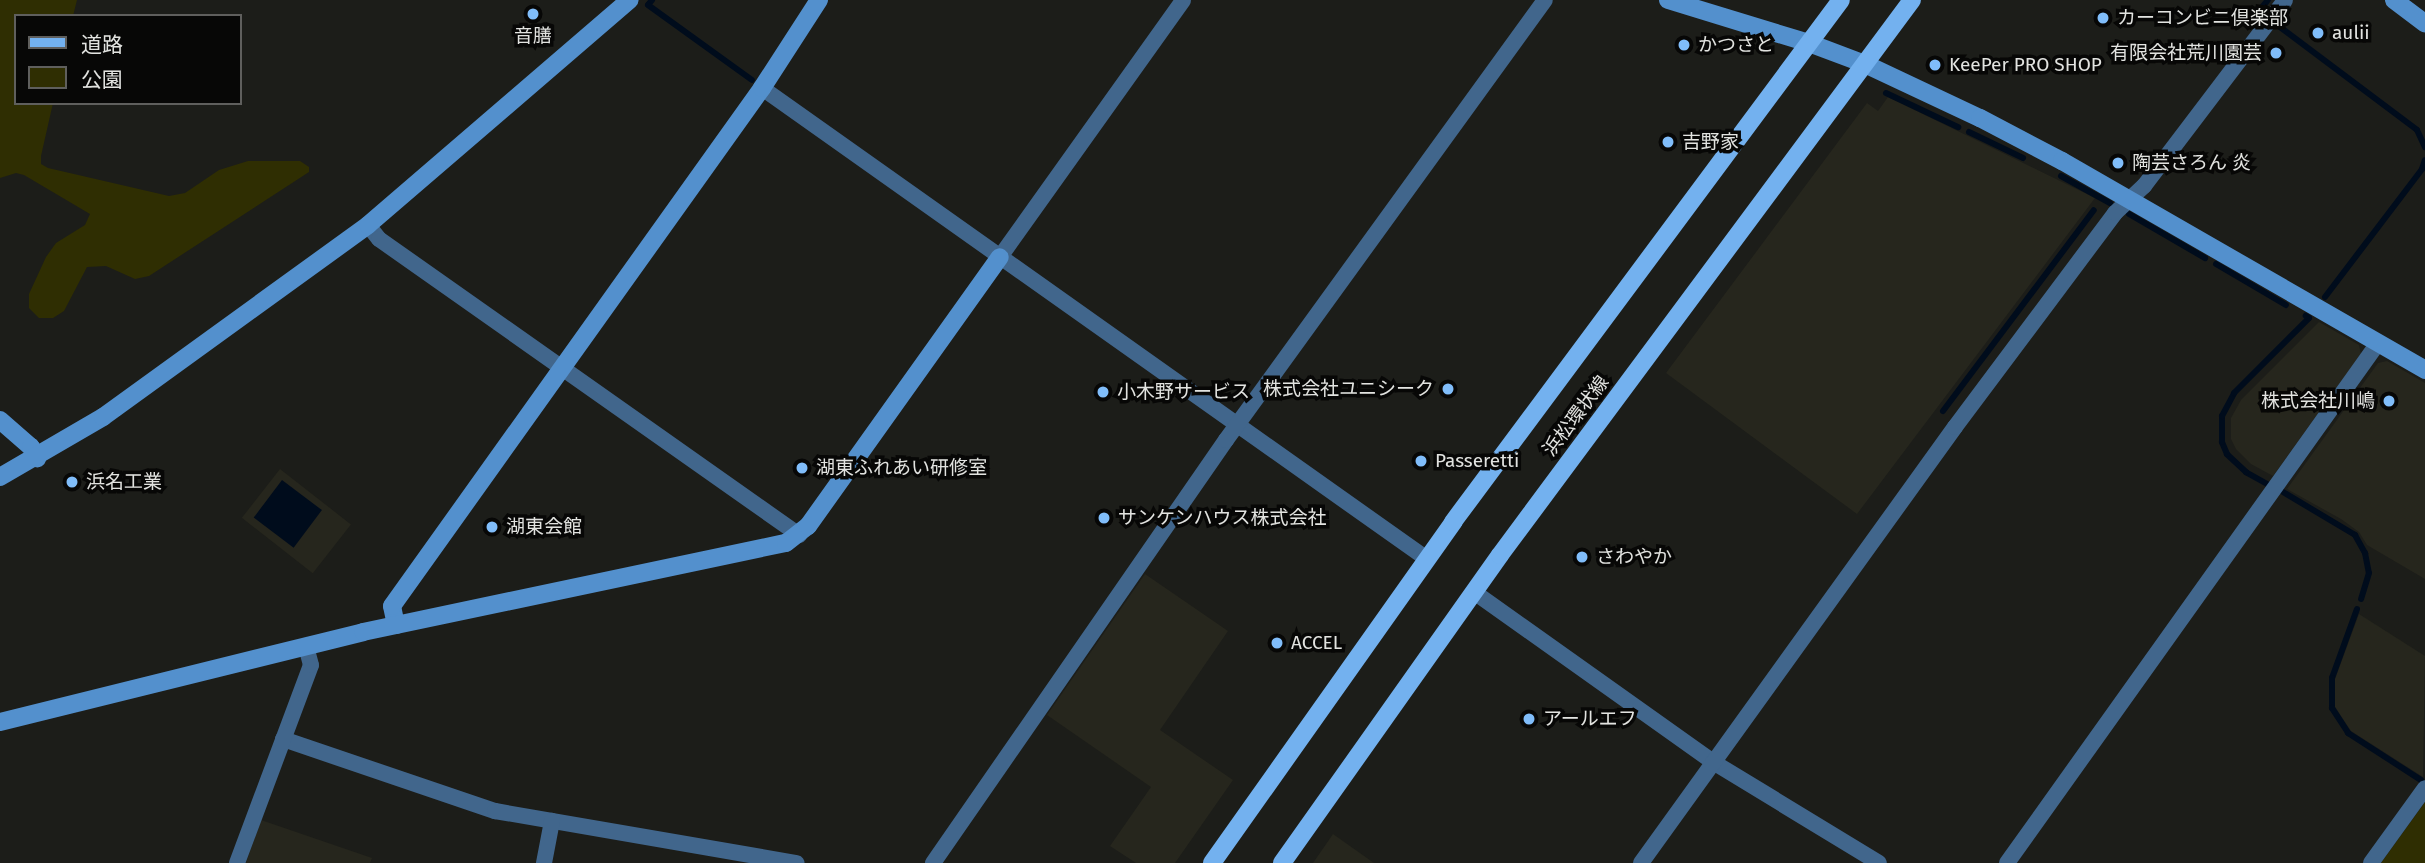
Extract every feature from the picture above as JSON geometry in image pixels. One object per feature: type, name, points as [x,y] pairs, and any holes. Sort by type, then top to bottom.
[{"type":"main road","name":"浜松環状線","points":[[1212,863],[1427,559],[1841,0]]},
{"type":"main road","name":"浜松環状線","points":[[1282,863],[1474,592],[1912,0]]},
{"type":"street","points":[[0,477],[37,458],[103,417],[368,225],[630,0]]},
{"type":"street","points":[[396,625],[392,606],[762,88],[819,0]]},
{"type":"street","points":[[0,722],[396,625],[786,543],[799,535],[1183,0]]},
{"type":"street","points":[[933,863],[1238,425],[1545,0]]},
{"type":"street","points":[[1668,0],[1809,43],[1865,64],[2035,146],[2425,370]]},
{"type":"street","points":[[1641,863],[1955,427],[2115,213],[2144,186],[2285,0]]},
{"type":"street","points":[[2394,0],[2425,23]]},
{"type":"street","points":[[762,88],[1427,559]]},
{"type":"street","points":[[368,225],[379,239],[799,535]]},
{"type":"street","points":[[2007,863],[2378,343]]},
{"type":"street","points":[[0,421],[31,447],[37,458]]},
{"type":"street","points":[[1474,592],[1713,762],[1879,863]]},
{"type":"street","points":[[237,863],[311,664],[306,646]]},
{"type":"street","points":[[283,738],[495,811],[797,863]]},
{"type":"street","points":[[2371,863],[2425,788]]},
{"type":"street","points":[[544,863],[552,821]]},
{"type":"shaded area","points":[[1888,97],[2095,198],[1857,514],[1666,373],[1867,103],[1878,111]]},
{"type":"shaded area","points":[[2319,322],[2359,345],[2361,354],[2273,476],[2251,464],[2236,449],[2231,439],[2231,418],[2241,400]]},
{"type":"shaded area","points":[[2387,361],[2425,383],[2425,579],[2367,545],[2359,532],[2341,519],[2287,489],[2378,363]]},
{"type":"shaded area","points":[[280,469],[351,524],[313,573],[242,518]]},
{"type":"shaded area","name":"サンケンハウス株式会社","points":[[1145,574],[1228,631],[1160,730],[1233,780],[1175,863],[1136,863],[1110,846],[1151,787],[1047,715]]},
{"type":"shaded area","points":[[2359,614],[2425,656],[2423,777],[2351,731],[2335,707],[2335,679]]},
{"type":"shaded area","points":[[261,820],[372,858],[370,863],[246,863]]},
{"type":"shaded area","points":[[1333,834],[1374,863],[1313,863]]},
{"type":"green space","points":[[0,0],[77,0],[74,14],[14,14],[14,105],[53,105],[41,156],[41,164],[48,168],[169,196],[185,193],[219,170],[248,161],[300,161],[309,167],[309,172],[149,276],[135,279],[106,266],[87,267],[64,311],[53,318],[39,318],[29,308],[29,294],[46,257],[56,243],[85,225],[90,214],[24,175],[16,173],[0,178]]},
{"type":"green space","points":[[2425,802],[2425,863],[2381,863]]},
{"type":"water","points":[[282,480],[322,510],[294,548],[254,518]]},
{"type":"waterway","points":[[652,0],[648,5],[752,80]]},
{"type":"waterway","points":[[2263,15],[2259,11],[2268,0]]},
{"type":"waterway","points":[[2276,24],[2417,130],[2425,147]]},
{"type":"waterway","points":[[1886,93],[1958,127]]},
{"type":"waterway","points":[[1969,132],[2023,158]]},
{"type":"waterway","points":[[2325,297],[2422,169],[2425,160]]},
{"type":"waterway","points":[[2061,176],[2110,203]]},
{"type":"waterway","points":[[1943,411],[2094,210]]},
{"type":"waterway","points":[[2129,214],[2205,258]]},
{"type":"waterway","points":[[2216,264],[2286,305]]},
{"type":"waterway","points":[[2269,485],[2246,472],[2227,454],[2222,442],[2222,416],[2234,393],[2309,318],[2306,316]]},
{"type":"waterway","points":[[2283,492],[2355,535],[2365,553],[2369,573],[2361,599]]},
{"type":"waterway","points":[[2357,609],[2332,678],[2332,708],[2348,733],[2421,780]]},
{"type":"place","name":"音膳","points":[[533,14]]},
{"type":"place","name":"カーコンビニ倶楽部","points":[[2103,18]]},
{"type":"place","name":"aulii","points":[[2318,33]]},
{"type":"place","name":"かつさと","points":[[1684,45]]},
{"type":"place","name":"有限会社荒川園芸","points":[[2276,53]]},
{"type":"place","name":"KeePer PRO SHOP","points":[[1935,65]]},
{"type":"place","name":"吉野家","points":[[1668,142]]},
{"type":"place","name":"陶芸さろん 炎","points":[[2118,163]]},
{"type":"place","name":"株式会社ユニシーク","points":[[1448,389]]},
{"type":"place","name":"小木野サービス","points":[[1103,392]]},
{"type":"place","name":"株式会社川嶋","points":[[2389,401]]},
{"type":"place","name":"Passeretti","points":[[1421,461]]},
{"type":"place","name":"湖東ふれあい研修室","points":[[802,468]]},
{"type":"place","name":"浜名工業","points":[[72,482]]},
{"type":"place","name":"サンケンハウス株式会社","points":[[1104,518]]},
{"type":"place","name":"湖東会館","points":[[492,527]]},
{"type":"place","name":"さわやか","points":[[1582,557]]},
{"type":"place","name":"ACCEL","points":[[1277,643]]},
{"type":"place","name":"アールエフ","points":[[1529,719]]}]
